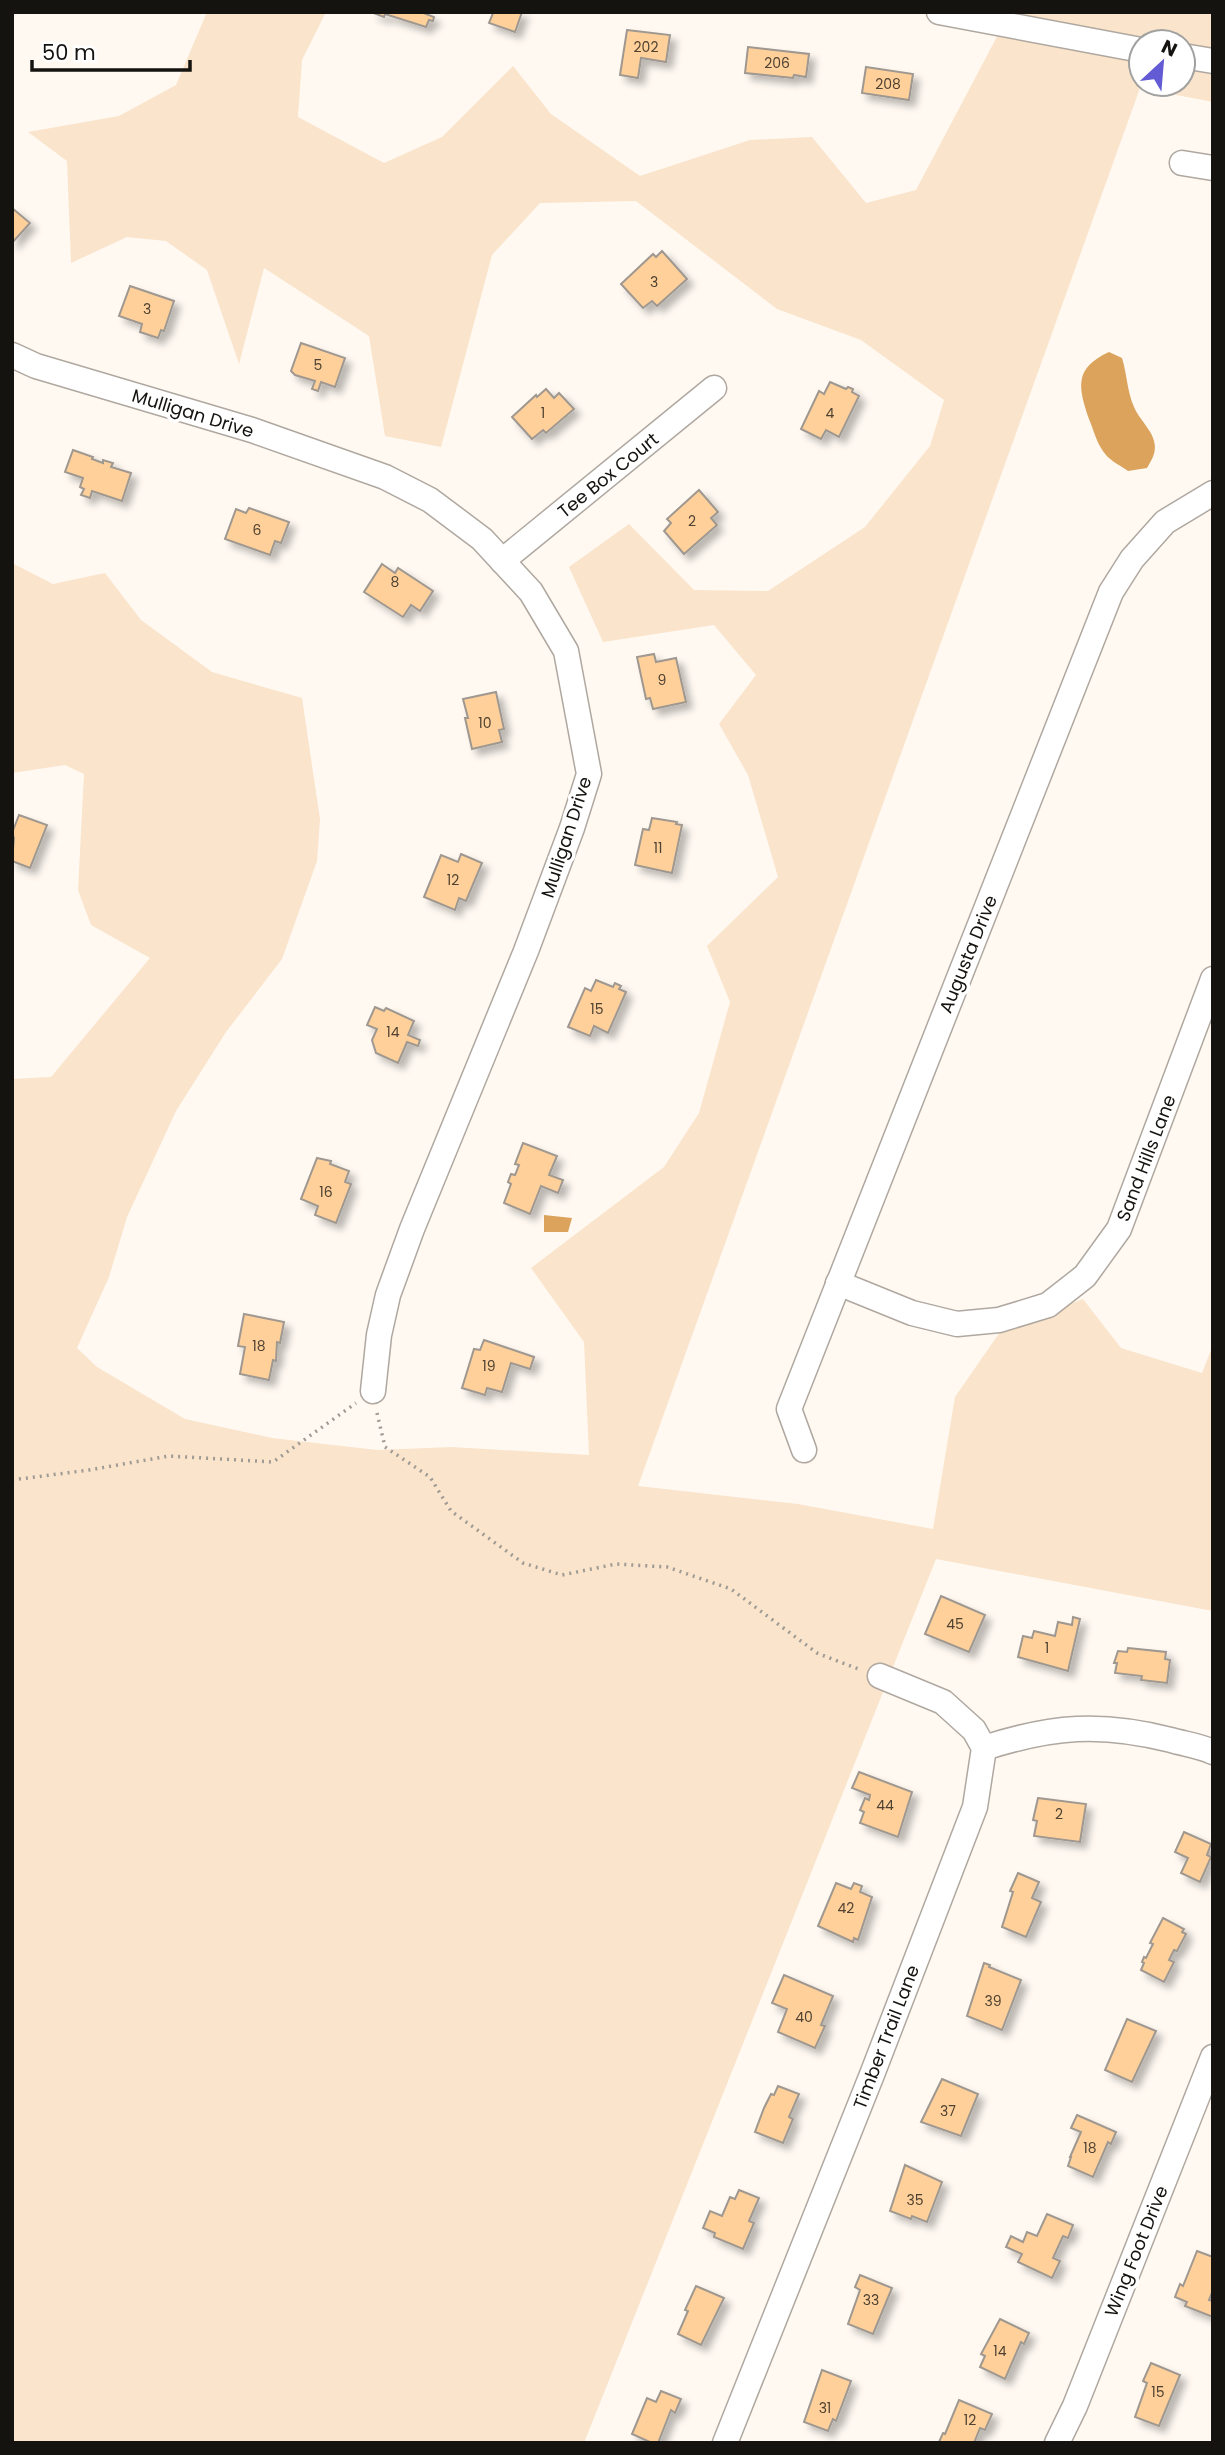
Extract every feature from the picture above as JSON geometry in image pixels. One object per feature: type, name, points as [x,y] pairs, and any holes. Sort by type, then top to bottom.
[{"type":"street","points":[[939,12],[1127,47]]},
{"type":"street","points":[[1182,163],[1213,168]]},
{"type":"street","name":"Mulligan Drive","points":[[12,355],[37,366],[252,430],[385,477],[430,500],[482,539],[531,592],[566,651],[589,774],[526,951],[391,1284],[379,1335],[373,1391]]},
{"type":"street","name":"Tee Box Court","points":[[502,561],[714,388]]},
{"type":"street","name":"Augusta Drive","points":[[804,1450],[789,1409],[1111,592],[1132,559],[1165,522],[1213,493]]},
{"type":"street","name":"Sand Hills Lane","points":[[838,1283],[912,1313],[957,1324],[999,1320],[1048,1306],[1085,1276],[1119,1229],[1213,979]]},
{"type":"street","points":[[880,1676],[943,1702],[974,1730],[984,1748],[1061,1728],[1112,1728],[1156,1736],[1213,1752]]},
{"type":"street","name":"Timber Trail Lane","points":[[725,2443],[955,1862],[975,1808],[984,1748]]},
{"type":"street","name":"Wing Foot Drive","points":[[1057,2443],[1075,2406],[1213,2057]]},
{"type":"path","points":[[12,1480],[169,1456],[273,1462],[373,1391],[385,1447],[430,1477],[451,1511],[523,1563],[562,1575],[616,1564],[667,1567],[730,1589],[817,1653],[880,1676]]},
{"type":"shaded area","points":[[207,12],[326,12],[302,60],[298,117],[384,163],[442,137],[513,66],[551,114],[640,176],[750,140],[812,137],[866,203],[916,190],[1010,12],[1213,12],[1213,102],[1192,98],[1197,98],[1197,28],[1127,28],[1127,98],[1136,98],[638,1486],[798,1504],[933,1529],[955,1397],[1000,1332],[1083,1299],[1121,1348],[1202,1373],[1213,1345],[1213,1611],[936,1559],[584,2443],[12,2443],[12,1079],[51,1077],[150,958],[91,925],[78,890],[84,774],[65,765],[12,773],[12,563],[53,584],[105,573],[141,620],[212,672],[302,698],[320,819],[317,861],[282,959],[226,1032],[176,1111],[127,1217],[109,1277],[77,1348],[97,1367],[185,1419],[272,1438],[377,1450],[452,1447],[589,1455],[584,1342],[531,1268],[664,1167],[699,1113],[730,1002],[707,946],[778,877],[748,775],[719,724],[756,675],[714,625],[603,642],[569,567],[629,524],[694,590],[768,591],[865,527],[930,446],[944,400],[861,340],[777,309],[636,201],[540,203],[492,255],[441,447],[385,436],[369,336],[264,268],[239,364],[207,270],[166,241],[127,237],[71,263],[67,161],[28,132],[119,116],[176,85]]},
{"type":"shaded area","points":[[1109,352],[1122,358],[1134,407],[1154,441],[1154,452],[1147,468],[1128,471],[1106,455],[1089,419],[1081,388],[1084,372],[1098,358]]},
{"type":"shaded area","points":[[544,1215],[572,1218],[568,1232],[544,1232]]},
{"type":"building","points":[[371,12],[421,12],[434,17],[426,27]]},
{"type":"building","points":[[490,12],[522,12],[515,32],[489,23],[493,13]]},
{"type":"building","points":[[627,30],[670,35],[666,62],[641,58],[638,78],[620,75]]},
{"type":"building","points":[[748,47],[809,54],[806,77],[745,73]]},
{"type":"building","points":[[866,67],[913,74],[909,100],[862,93]]},
{"type":"building","points":[[12,208],[30,223],[12,243]]},
{"type":"building","points":[[662,251],[687,279],[657,306],[652,301],[643,308],[621,284],[653,254],[656,257]]},
{"type":"building","points":[[130,286],[174,301],[164,331],[161,330],[158,338],[140,332],[142,324],[119,316]]},
{"type":"building","points":[[301,343],[345,358],[335,387],[321,382],[318,391],[312,389],[315,381],[295,375],[291,371]]},
{"type":"building","points":[[830,382],[853,389],[852,392],[859,396],[839,437],[826,430],[821,439],[801,429],[819,391],[824,394]]},
{"type":"building","points":[[546,389],[554,398],[559,393],[574,409],[546,433],[543,430],[532,439],[512,417]]},
{"type":"building","points":[[73,450],[103,463],[103,460],[113,463],[111,467],[131,473],[122,501],[92,491],[90,498],[81,495],[84,489],[80,487],[83,478],[65,472]]},
{"type":"building","points":[[699,490],[718,512],[711,518],[717,525],[684,554],[664,531],[671,523],[667,519]]},
{"type":"building","points":[[249,508],[289,522],[281,543],[275,541],[270,555],[225,539],[236,509],[246,513]]},
{"type":"building","points":[[382,564],[395,573],[398,568],[433,591],[420,611],[411,605],[403,617],[364,592]]},
{"type":"building","points":[[654,654],[656,662],[676,658],[686,702],[653,709],[650,698],[646,699],[637,657]]},
{"type":"building","points":[[496,692],[504,729],[499,730],[502,742],[472,749],[463,699]]},
{"type":"building","points":[[19,815],[47,825],[30,868],[12,861],[12,833]]},
{"type":"building","points":[[652,818],[682,825],[672,873],[635,865],[643,829],[649,830]]},
{"type":"building","points":[[461,854],[482,863],[466,901],[459,898],[455,910],[424,897],[441,855],[458,862]]},
{"type":"building","points":[[596,980],[613,987],[615,983],[621,986],[619,989],[626,992],[608,1033],[594,1026],[590,1036],[568,1027],[585,988],[591,991]]},
{"type":"building","points":[[375,1007],[384,1011],[386,1008],[414,1021],[408,1035],[420,1040],[418,1046],[407,1042],[398,1063],[376,1053],[372,1040],[377,1029],[367,1025]]},
{"type":"building","points":[[523,1143],[557,1156],[549,1175],[563,1180],[558,1193],[541,1186],[530,1214],[504,1203],[511,1184],[508,1182],[511,1174],[515,1175],[519,1165],[515,1164]]},
{"type":"building","points":[[317,1158],[331,1161],[330,1164],[349,1171],[345,1182],[351,1184],[336,1223],[315,1215],[318,1206],[301,1199]]},
{"type":"building","points":[[244,1314],[284,1322],[269,1380],[240,1374],[245,1347],[238,1346]]},
{"type":"building","points":[[484,1340],[534,1357],[530,1369],[511,1363],[502,1392],[487,1388],[485,1395],[462,1388],[474,1349],[480,1350]]},
{"type":"building","points":[[941,1596],[985,1615],[969,1652],[925,1634]]},
{"type":"building","points":[[1073,1617],[1080,1619],[1068,1671],[1018,1657],[1023,1636],[1032,1638],[1034,1631],[1055,1636],[1058,1622],[1072,1625]]},
{"type":"building","points":[[1128,1648],[1166,1652],[1165,1659],[1170,1660],[1167,1683],[1141,1680],[1142,1676],[1115,1673],[1117,1663],[1114,1663],[1118,1651],[1127,1652]]},
{"type":"building","points":[[859,1772],[912,1792],[898,1837],[860,1823],[864,1812],[860,1810],[865,1798],[869,1800],[870,1795],[852,1788]]},
{"type":"building","points":[[1038,1798],[1086,1804],[1080,1842],[1034,1836],[1037,1821],[1033,1820]]},
{"type":"building","points":[[1184,1832],[1211,1844],[1207,1855],[1211,1857],[1200,1882],[1181,1873],[1188,1858],[1175,1852]]},
{"type":"building","points":[[1018,1873],[1039,1882],[1032,1898],[1041,1902],[1026,1937],[1002,1927],[1013,1892],[1010,1891]]},
{"type":"building","points":[[836,1883],[851,1889],[854,1883],[862,1886],[860,1892],[872,1897],[858,1940],[854,1938],[853,1942],[818,1926]]},
{"type":"building","points":[[1163,1918],[1184,1929],[1182,1932],[1186,1934],[1169,1960],[1174,1962],[1164,1982],[1141,1970],[1144,1957],[1146,1958],[1153,1944],[1150,1943]]},
{"type":"building","points":[[984,1963],[1021,1980],[1002,2030],[967,2016]]},
{"type":"building","points":[[784,1975],[833,1996],[821,2025],[825,2026],[815,2048],[778,2032],[787,2009],[772,2003]]},
{"type":"building","points":[[1127,2019],[1156,2031],[1132,2082],[1105,2070]]},
{"type":"building","points":[[942,2079],[978,2094],[961,2136],[921,2122]]},
{"type":"building","points":[[778,2086],[799,2094],[789,2117],[793,2119],[783,2143],[755,2132],[771,2094],[774,2095]]},
{"type":"building","points":[[1077,2115],[1116,2132],[1111,2144],[1108,2142],[1093,2177],[1068,2166],[1081,2132],[1071,2128]]},
{"type":"building","points":[[905,2165],[942,2182],[927,2222],[890,2211]]},
{"type":"building","points":[[739,2190],[759,2198],[749,2221],[754,2223],[743,2249],[714,2237],[715,2233],[703,2228],[710,2211],[722,2216],[730,2197],[735,2199]]},
{"type":"building","points":[[1047,2214],[1073,2225],[1068,2238],[1063,2236],[1053,2258],[1060,2261],[1052,2278],[1018,2262],[1022,2254],[1006,2247],[1011,2236],[1023,2242],[1027,2232],[1037,2236]]},
{"type":"building","points":[[1197,2251],[1213,2257],[1213,2290],[1209,2300],[1213,2301],[1213,2317],[1185,2306],[1187,2302],[1175,2297],[1180,2284],[1183,2286]]},
{"type":"building","points":[[860,2275],[892,2288],[873,2334],[848,2324],[860,2290],[855,2287]]},
{"type":"building","points":[[696,2286],[724,2298],[701,2345],[678,2334]]},
{"type":"building","points":[[1000,2319],[1029,2333],[1024,2344],[1021,2342],[1005,2379],[980,2367],[985,2356],[981,2354]]},
{"type":"building","points":[[1151,2363],[1180,2375],[1159,2426],[1135,2417],[1147,2383],[1143,2381]]},
{"type":"building","points":[[822,2370],[851,2381],[836,2421],[833,2419],[828,2431],[804,2422]]},
{"type":"building","points":[[661,2391],[681,2399],[675,2413],[671,2410],[658,2443],[652,2443],[632,2434],[647,2398],[656,2402]]},
{"type":"building","points":[[959,2400],[992,2414],[985,2430],[980,2428],[974,2443],[939,2442],[943,2433],[945,2434]]}]
